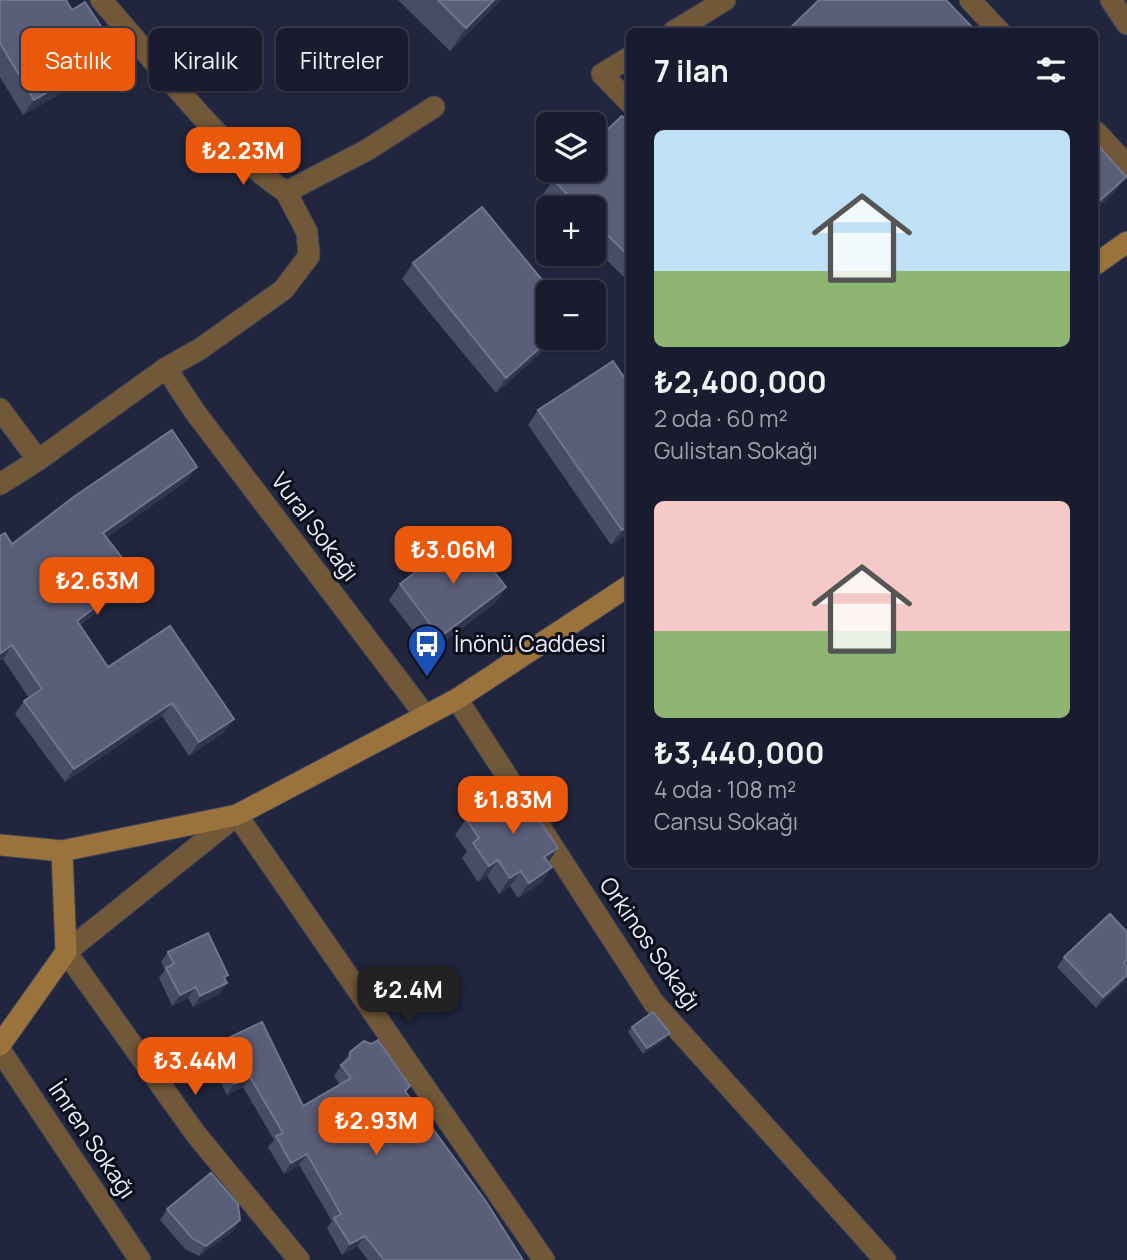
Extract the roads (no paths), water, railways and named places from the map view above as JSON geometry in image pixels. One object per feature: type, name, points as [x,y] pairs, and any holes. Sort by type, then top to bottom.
[{"type":"main road","points":[[1098,263],[1127,242]]},
{"type":"main road","points":[[0,845],[62,851],[237,815],[457,699],[626,587]]},
{"type":"main road","points":[[0,1047],[66,952],[62,851]]},
{"type":"street","points":[[0,484],[283,290],[309,256],[307,233],[286,192],[261,175],[214,128],[101,0]]},
{"type":"street","points":[[680,28],[725,0]]},
{"type":"street","points":[[970,0],[996,28]]},
{"type":"street","points":[[1111,0],[1127,24]]},
{"type":"street","points":[[626,59],[602,74],[626,99]]},
{"type":"street","points":[[286,192],[367,150],[435,107]]},
{"type":"street","points":[[1098,134],[1127,165]]},
{"type":"street","name":"Vural Sokağı","points":[[166,368],[195,412],[425,715]]},
{"type":"street","points":[[0,409],[38,460]]},
{"type":"street","name":"Orkinos Sokağı","points":[[457,699],[654,1003],[885,1260]]},
{"type":"street","points":[[299,1260],[195,1133],[66,952],[237,815],[544,1260]]},
{"type":"street","name":"İmren Sokağı","points":[[0,1047],[140,1260]]},
{"type":"place","name":"İnönü Caddesi","points":[[427,678]]}]
